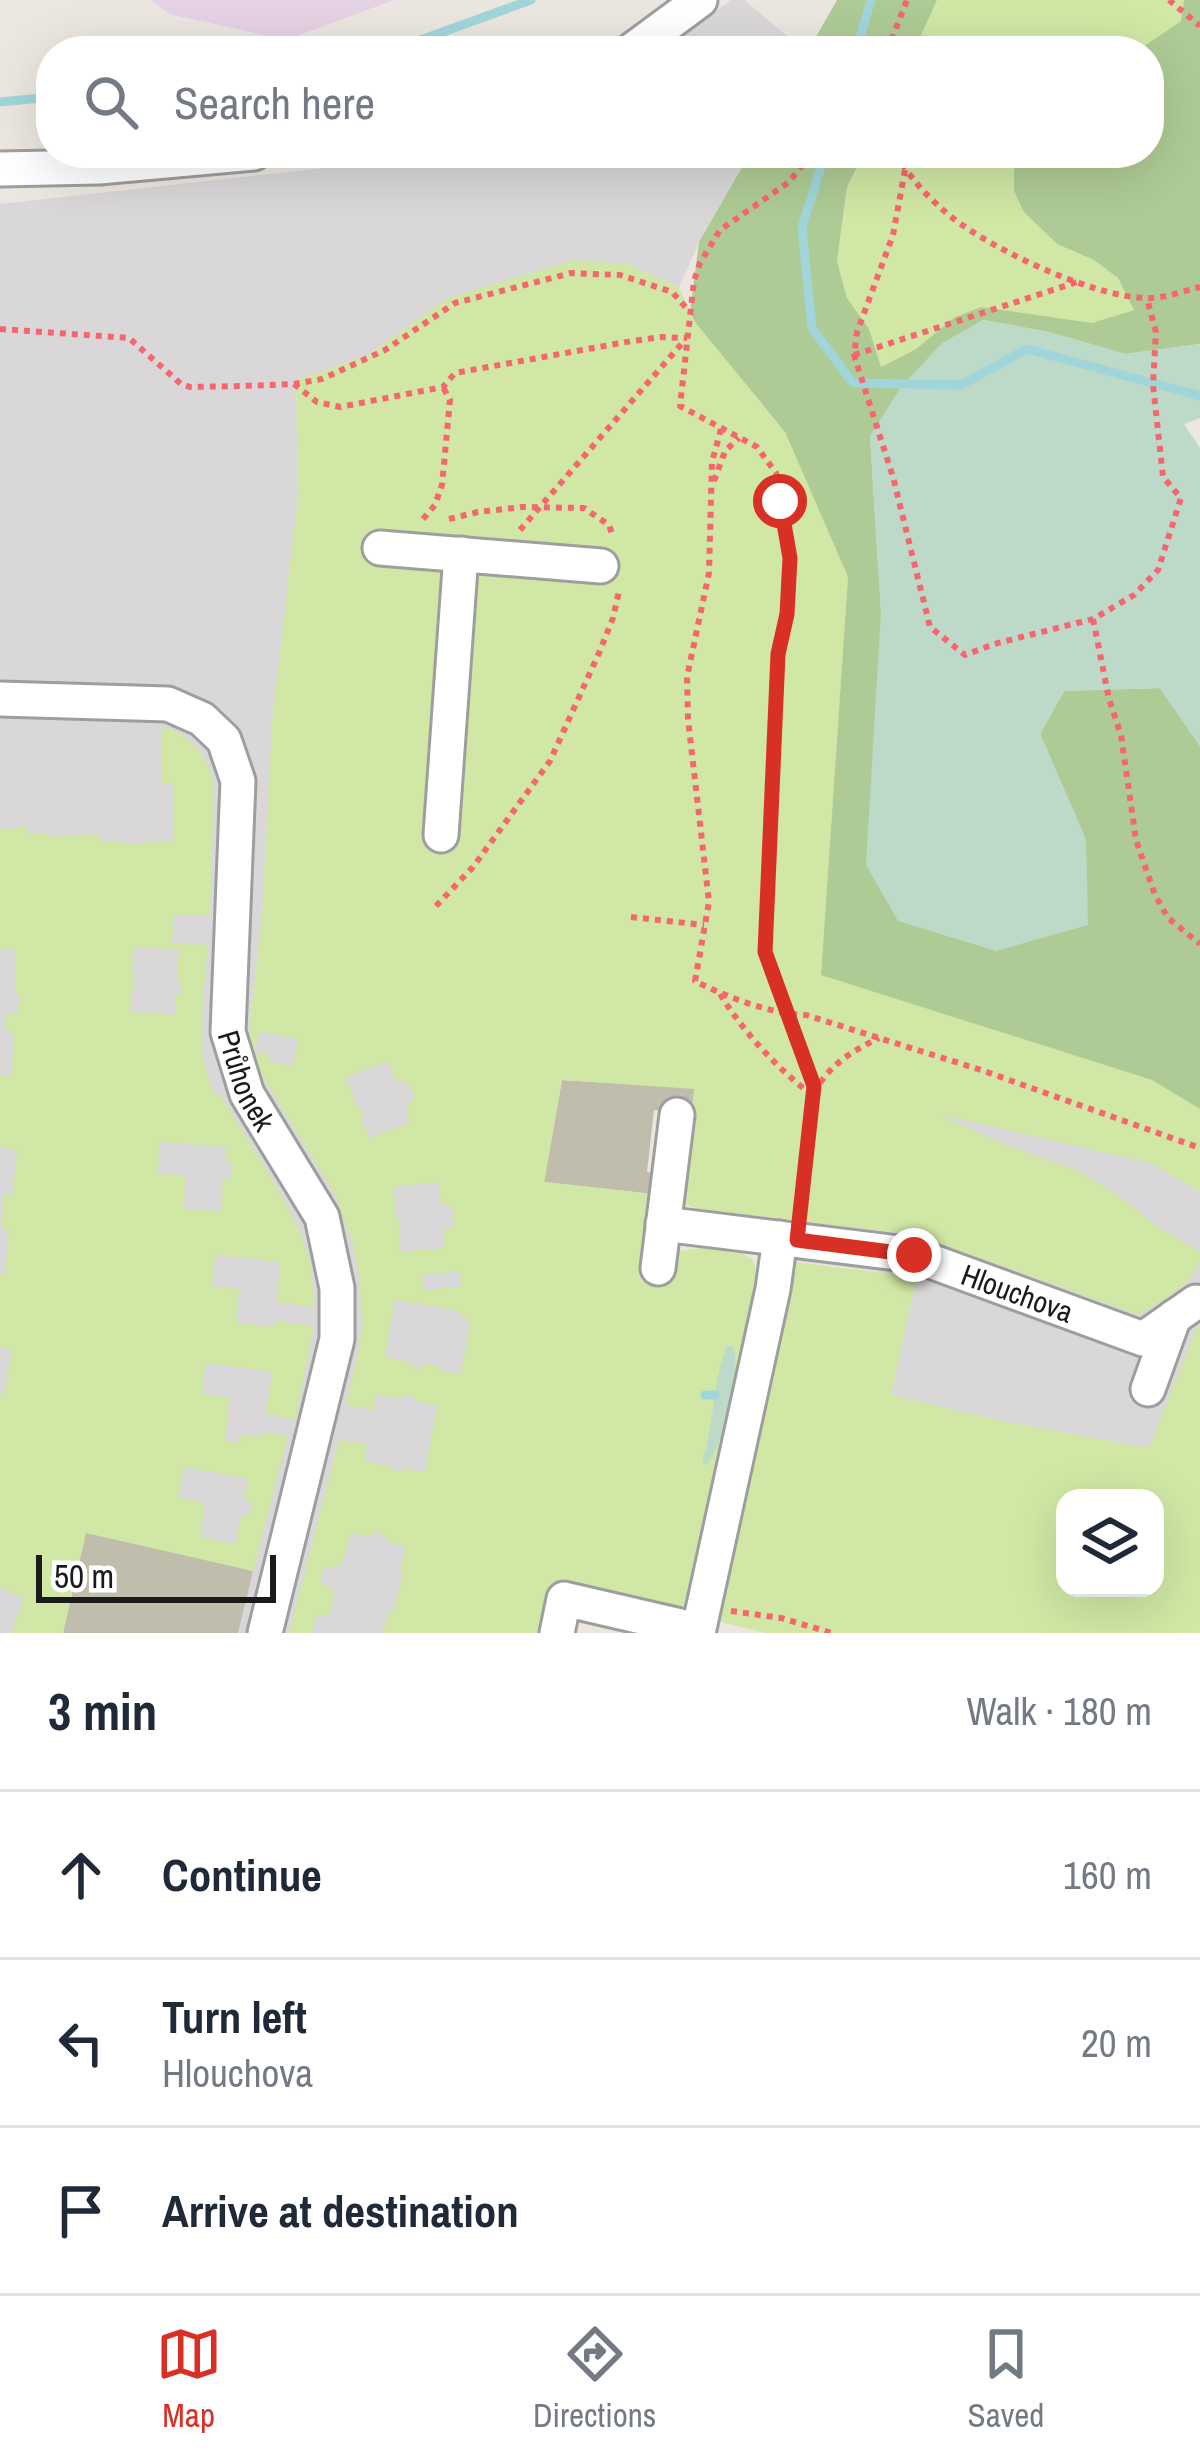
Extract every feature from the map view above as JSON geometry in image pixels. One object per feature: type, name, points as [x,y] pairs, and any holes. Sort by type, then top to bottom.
[{"type":"street","points":[[651,36],[700,0]]},
{"type":"street","points":[[0,169],[50,168]]},
{"type":"street","points":[[380,548],[612,562]]},
{"type":"street","points":[[440,835],[461,554]]},
{"type":"street","name":"Průhonek","points":[[0,700],[168,704],[202,719],[224,740],[238,782],[228,1032],[247,1094],[322,1217],[338,1288],[337,1339],[265,1633]]},
{"type":"street","points":[[658,1268],[677,1115]]},
{"type":"street","name":"Hlouchova","points":[[663,1224],[914,1255],[1143,1339],[1187,1310]]},
{"type":"street","points":[[557,1633],[564,1599],[700,1623],[773,1289],[789,1239]]},
{"type":"street","name":"Hlouchova","points":[[1148,1389],[1187,1310]]},
{"type":"path","points":[[893,36],[907,0]]},
{"type":"path","points":[[1168,0],[1200,26]]},
{"type":"path","points":[[789,1239],[814,1086],[765,952],[778,654],[787,614],[790,558],[776,473],[757,448],[680,406],[700,263],[720,230],[789,182],[800,168]]},
{"type":"path","points":[[905,170],[945,213],[998,246],[1077,282],[1147,298],[1200,287]]},
{"type":"path","points":[[905,170],[893,235],[857,332],[854,355],[893,477],[930,627],[965,655],[1093,619],[1134,595],[1158,571],[1181,498],[1163,477],[1153,386],[1156,332],[1147,298]]},
{"type":"path","points":[[0,329],[129,338],[190,387],[322,379],[385,350],[454,303],[571,274],[620,275],[672,292],[690,312]]},
{"type":"path","points":[[854,355],[1077,282]]},
{"type":"path","points":[[294,384],[317,402],[340,406],[443,387],[455,373],[632,341],[687,338]]},
{"type":"path","points":[[500,558],[687,338]]},
{"type":"path","points":[[436,906],[472,867],[550,761],[614,618],[609,525],[584,508],[478,512],[417,528],[436,505],[442,485],[450,400],[443,387]]},
{"type":"path","points":[[721,429],[712,462],[709,573],[687,676],[710,902],[695,981],[787,1015],[806,1015],[981,1070],[1200,1148]]},
{"type":"path","points":[[711,489],[725,451],[739,438]]},
{"type":"path","points":[[1093,619],[1121,735],[1136,840],[1168,918],[1200,944]]},
{"type":"path","points":[[631,917],[704,925]]},
{"type":"path","points":[[720,994],[776,1067],[813,1096]]},
{"type":"path","points":[[813,1096],[835,1065],[879,1038]]},
{"type":"path","points":[[700,1623],[781,1618],[832,1633]]},
{"type":"shaded area","points":[[150,0],[394,0],[297,36],[268,36],[169,14]]},
{"type":"shaded area","points":[[731,0],[744,0],[787,36],[681,36]]},
{"type":"shaded area","points":[[324,168],[741,168],[679,287],[627,264],[448,298],[366,356],[296,380],[298,496],[272,722],[262,917],[249,1028],[562,1080],[443,1633],[0,1633],[0,204]]},
{"type":"shaded area","points":[[562,1080],[695,1088],[691,1114],[654,1110],[647,1172],[656,1174],[653,1194],[544,1182]]},
{"type":"shaded area","points":[[808,1095],[908,1106],[1151,1163],[1200,1192],[1200,1320],[1150,1448],[891,1395],[917,1277],[794,1260]]},
{"type":"shaded area","points":[[86,1532],[253,1571],[238,1633],[63,1633]]},
{"type":"green space","points":[[837,0],[937,0],[921,36],[817,36]]},
{"type":"green space","points":[[937,0],[1184,0],[1182,21],[1160,36],[921,36]]},
{"type":"green space","points":[[1184,0],[1200,0],[1200,344],[1125,354],[1049,332],[983,320],[870,436],[881,611],[1086,840],[1040,734],[1064,691],[1160,688],[1200,746],[1200,1109],[1152,1080],[821,975],[848,577],[785,432],[690,312],[699,242],[741,168],[856,168],[847,187],[837,261],[847,298],[869,329],[881,367],[916,349],[955,317],[981,307],[1092,323],[1134,310],[1118,278],[1094,260],[1057,244],[1024,212],[1014,191],[1014,170],[1164,168],[1164,36],[1159,36],[1181,21]]},
{"type":"green space","points":[[856,168],[1015,168],[1014,191],[1024,212],[1057,244],[1095,260],[1118,278],[1135,309],[1092,324],[981,307],[955,317],[916,349],[880,367],[869,329],[847,298],[837,261],[847,187]]},
{"type":"green space","points":[[574,260],[627,264],[679,287],[695,322],[785,432],[848,577],[821,974],[1152,1080],[1200,1109],[1200,1192],[1151,1163],[937,1114],[1078,1171],[1200,1252],[1194,1273],[1168,1297],[1138,1315],[914,1234],[807,1222],[819,1096],[808,1096],[795,1220],[696,1209],[686,1204],[683,1193],[694,1089],[562,1080],[544,1182],[653,1194],[675,1261],[680,1251],[701,1244],[726,1247],[727,1252],[753,1260],[756,1271],[741,1370],[691,1595],[679,1612],[558,1582],[544,1633],[383,1633],[403,1576],[405,1547],[389,1542],[383,1533],[367,1537],[351,1533],[341,1567],[324,1567],[320,1582],[335,1592],[329,1617],[317,1614],[312,1633],[289,1633],[339,1440],[367,1444],[365,1461],[403,1472],[404,1468],[425,1472],[437,1406],[415,1397],[376,1394],[373,1410],[346,1405],[362,1325],[351,1237],[336,1196],[257,1067],[251,1048],[272,722],[298,496],[296,380],[366,356],[448,298]],"holes":[[[259,1032],[298,1039],[293,1066],[269,1062],[270,1055],[255,1052]],[[388,1061],[396,1082],[409,1084],[414,1097],[405,1106],[410,1123],[369,1138],[346,1077]],[[438,1182],[441,1205],[453,1209],[454,1223],[443,1230],[444,1248],[400,1252],[393,1187]],[[460,1271],[461,1286],[424,1290],[422,1275]],[[395,1300],[459,1311],[459,1316],[467,1318],[461,1374],[426,1364],[417,1370],[410,1362],[385,1357]]]},
{"type":"green space","points":[[983,320],[1049,332],[1125,354],[1200,344],[1200,418],[1184,424],[1200,448],[1200,746],[1160,688],[1064,691],[1040,734],[1086,840],[1088,925],[996,951],[898,921],[866,865],[881,611],[870,436],[901,387],[942,343]]},
{"type":"green space","points":[[161,726],[197,748],[214,787],[210,915],[174,915],[172,943],[208,945],[201,1022],[208,1079],[301,1233],[311,1267],[314,1307],[277,1302],[280,1262],[215,1255],[212,1286],[239,1289],[237,1323],[314,1326],[295,1420],[266,1414],[272,1372],[206,1363],[202,1394],[230,1398],[225,1441],[240,1443],[242,1434],[262,1437],[264,1432],[288,1436],[253,1571],[86,1533],[63,1633],[11,1633],[24,1598],[0,1588],[0,1394],[4,1394],[12,1350],[0,1347],[0,1274],[5,1274],[9,1230],[1,1228],[4,1194],[13,1195],[17,1150],[0,1148],[0,1075],[12,1075],[14,1031],[5,1030],[6,1013],[18,1013],[19,995],[15,994],[16,950],[0,949],[0,830],[27,827],[27,834],[50,837],[99,834],[100,841],[123,844],[173,841],[174,784],[161,783]],"holes":[[[134,947],[179,950],[177,982],[182,983],[175,1015],[130,1012]],[[159,1142],[225,1147],[225,1161],[232,1162],[231,1180],[223,1180],[221,1212],[184,1209],[185,1175],[158,1174]],[[184,1467],[248,1479],[244,1500],[252,1503],[249,1516],[241,1515],[236,1544],[200,1537],[205,1503],[178,1498]]]},
{"type":"green space","points":[[795,1262],[917,1277],[891,1395],[1149,1448],[1200,1320],[1200,1633],[766,1633],[717,1621]]},
{"type":"green space","points":[[727,1346],[733,1346],[735,1358],[733,1390],[719,1442],[706,1466],[702,1461]]},
{"type":"waterway","points":[[431,36],[531,0]]},
{"type":"waterway","points":[[860,36],[871,0]]},
{"type":"waterway","points":[[0,102],[36,98]]},
{"type":"waterway","points":[[820,168],[802,228],[812,328],[853,383],[961,385],[1027,349],[1200,396]]},
{"type":"waterway","points":[[705,1395],[715,1395]]},
{"type":"route","points":[[780,501],[790,558],[787,614],[778,654],[765,952],[814,1086],[797,1240],[914,1255]]}]
